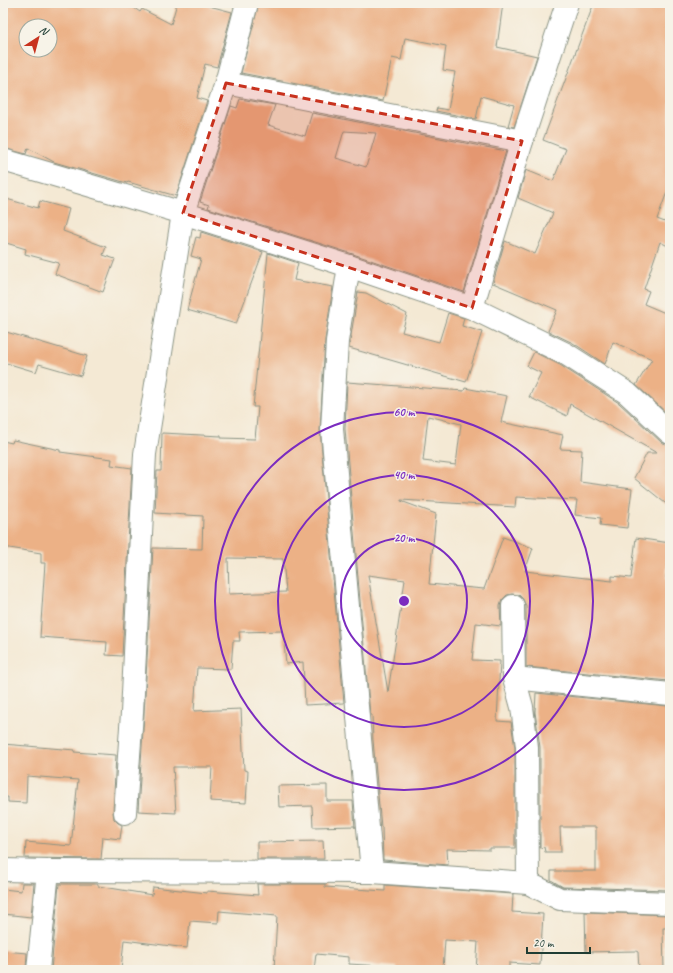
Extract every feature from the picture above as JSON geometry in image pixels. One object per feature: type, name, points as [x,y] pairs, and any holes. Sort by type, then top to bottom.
[{"type":"street","points":[[125,813],[132,713],[145,454],[183,213],[226,83],[247,3]]},
{"type":"street","points":[[472,308],[522,141],[567,3]]},
{"type":"street","points":[[226,83],[522,141]]},
{"type":"street","points":[[3,160],[183,213],[349,266],[472,308],[566,354],[627,393],[670,433]]},
{"type":"street","points":[[349,266],[337,341],[332,428],[372,872]]},
{"type":"street","points":[[513,606],[514,678],[522,707],[527,747],[528,883]]},
{"type":"street","points":[[514,678],[670,694]]},
{"type":"street","points":[[3,870],[48,872],[372,872],[528,883],[560,899],[670,902]]},
{"type":"street","points":[[38,970],[48,872]]},
{"type":"highlighted area","points":[[226,83],[522,141],[472,308],[183,213]]},
{"type":"building","points":[[3,3],[127,3],[140,12],[142,9],[171,24],[177,3],[198,3],[232,12],[217,67],[205,64],[197,98],[207,101],[176,196],[54,162],[28,148],[26,154],[3,148]]},
{"type":"building","points":[[259,3],[503,3],[497,47],[537,56],[514,127],[508,126],[514,105],[481,96],[476,119],[436,111],[437,108],[448,110],[455,72],[443,70],[446,46],[405,38],[401,60],[392,58],[383,101],[241,73]]},
{"type":"building","points":[[594,3],[670,3],[670,184],[657,219],[670,224],[670,247],[660,242],[644,289],[649,291],[644,304],[670,315],[670,416],[636,385],[652,359],[613,342],[605,364],[573,343],[548,331],[557,310],[493,283],[505,241],[535,254],[553,213],[518,198],[526,170],[553,181],[566,149],[543,140]]},
{"type":"building","points":[[240,99],[275,105],[268,125],[305,136],[312,113],[506,151],[464,292],[353,254],[208,208],[209,205],[200,202],[231,106],[237,108]],"holes":[[[344,131],[376,133],[366,167],[336,158]]]},
{"type":"building","points":[[3,198],[38,208],[40,201],[69,209],[63,231],[106,247],[103,255],[115,259],[103,292],[55,274],[59,263],[25,254],[26,249],[3,242]]},
{"type":"building","points":[[201,232],[263,252],[236,324],[187,310],[201,259],[191,256],[196,237],[200,238]]},
{"type":"building","points":[[268,253],[298,263],[294,280],[333,287],[325,340],[320,430],[344,703],[305,705],[303,662],[286,664],[283,631],[239,632],[240,641],[233,641],[231,669],[197,668],[194,711],[241,709],[244,770],[248,771],[246,803],[210,801],[212,767],[173,767],[176,813],[138,811],[153,548],[202,549],[203,516],[155,513],[157,471],[161,471],[162,433],[255,439],[258,407],[253,407]],"holes":[[[228,558],[283,559],[286,592],[229,594]]]},
{"type":"building","points":[[358,292],[366,293],[407,314],[402,332],[439,342],[448,313],[464,318],[462,326],[482,332],[466,382],[349,348]]},
{"type":"building","points":[[3,331],[87,356],[81,376],[39,364],[36,372],[3,362]]},
{"type":"building","points":[[534,352],[560,365],[619,403],[661,442],[670,445],[670,507],[634,478],[647,453],[657,453],[570,404],[567,416],[529,397],[541,373],[527,366]]},
{"type":"building","points":[[347,382],[464,391],[465,388],[507,396],[501,422],[563,435],[560,449],[582,450],[580,482],[632,489],[627,528],[600,525],[601,518],[575,515],[577,500],[516,497],[515,507],[401,500],[436,514],[429,584],[484,589],[503,537],[533,548],[525,571],[612,581],[612,576],[631,578],[636,538],[670,543],[666,578],[670,579],[669,681],[526,667],[526,606],[523,599],[519,595],[507,595],[502,600],[500,606],[501,626],[476,623],[472,660],[500,661],[497,721],[511,722],[515,748],[515,848],[490,848],[490,850],[447,849],[448,865],[383,860],[382,827],[373,740],[372,715],[370,715],[345,429]],"holes":[[[428,416],[461,424],[456,465],[423,461]],[[368,575],[405,580],[388,692]]]},
{"type":"building","points":[[13,440],[60,450],[60,452],[112,459],[111,465],[132,468],[122,656],[106,655],[107,642],[40,637],[45,563],[41,563],[41,553],[3,547],[3,441],[12,443]]},
{"type":"building","points":[[536,693],[668,706],[667,716],[670,716],[670,890],[563,887],[551,880],[551,871],[596,871],[596,827],[560,827],[561,852],[545,852],[544,847],[540,848],[540,747],[535,712]]},
{"type":"building","points":[[3,744],[116,755],[113,812],[114,819],[122,825],[120,839],[103,837],[101,859],[25,858],[26,842],[71,846],[78,780],[27,776],[26,803],[8,802],[8,797],[3,797]]},
{"type":"building","points":[[327,785],[327,801],[353,801],[355,826],[313,827],[312,806],[279,807],[278,786]]},
{"type":"building","points":[[323,841],[324,859],[257,859],[257,842]]},
{"type":"building","points":[[22,883],[34,883],[31,917],[3,914],[3,889],[21,891]]},
{"type":"building","points":[[59,884],[98,884],[98,886],[152,895],[153,887],[207,893],[207,891],[258,895],[257,884],[325,884],[325,887],[385,891],[385,885],[513,894],[512,912],[543,914],[540,965],[509,963],[509,970],[476,970],[478,942],[445,940],[443,970],[397,970],[397,967],[349,964],[349,957],[316,954],[314,970],[274,970],[277,916],[219,911],[218,923],[190,921],[187,948],[124,940],[121,970],[51,970]]},
{"type":"building","points":[[585,912],[670,915],[670,928],[663,928],[664,970],[639,970],[638,952],[636,951],[586,952]]},
{"type":"building","points":[[3,951],[27,953],[26,970],[3,970]]}]
